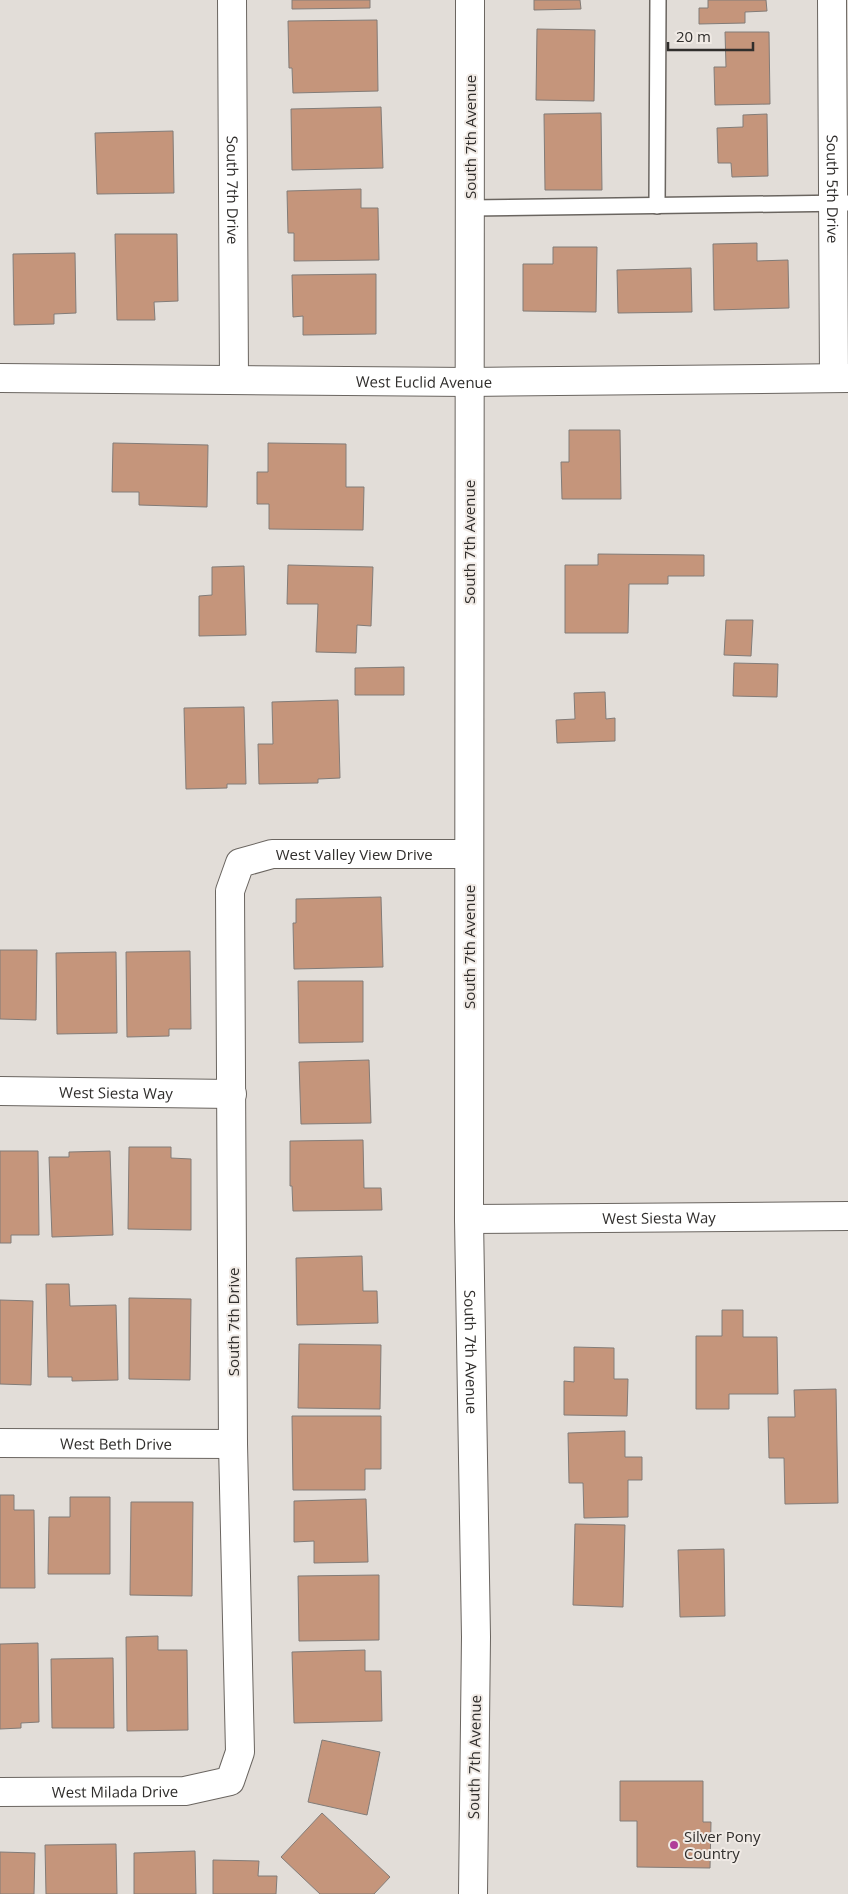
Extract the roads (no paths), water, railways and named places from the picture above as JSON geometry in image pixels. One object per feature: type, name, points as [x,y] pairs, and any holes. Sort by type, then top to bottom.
[{"type":"street","name":"South 7th Drive","points":[[232,0],[234,380]]},
{"type":"street","name":"South 7th Avenue","points":[[470,0],[469,1219],[476,1637],[473,1894]]},
{"type":"street","name":"South 5th Drive","points":[[832,0],[840,34],[841,378]]},
{"type":"street","name":"West Euclid Avenue","points":[[0,378],[469,382],[841,378]]},
{"type":"street","name":"West Valley View Drive","points":[[240,863],[272,854],[469,854]]},
{"type":"street","name":"South 7th Drive","points":[[230,1781],[240,1752],[233,1444],[230,892],[240,863]]},
{"type":"street","name":"West Siesta Way","points":[[0,1091],[232,1094]]},
{"type":"street","name":"West Siesta Way","points":[[469,1219],[848,1216]]},
{"type":"street","name":"West Beth Drive","points":[[0,1443],[233,1444]]},
{"type":"street","name":"West Milada Drive","points":[[0,1792],[185,1792],[230,1781]]},
{"type":"lane","points":[[657,206],[658,0]]},
{"type":"lane","points":[[470,208],[841,203]]},
{"type":"place","name":"Silver Pony Country","points":[[674,1845]]}]
